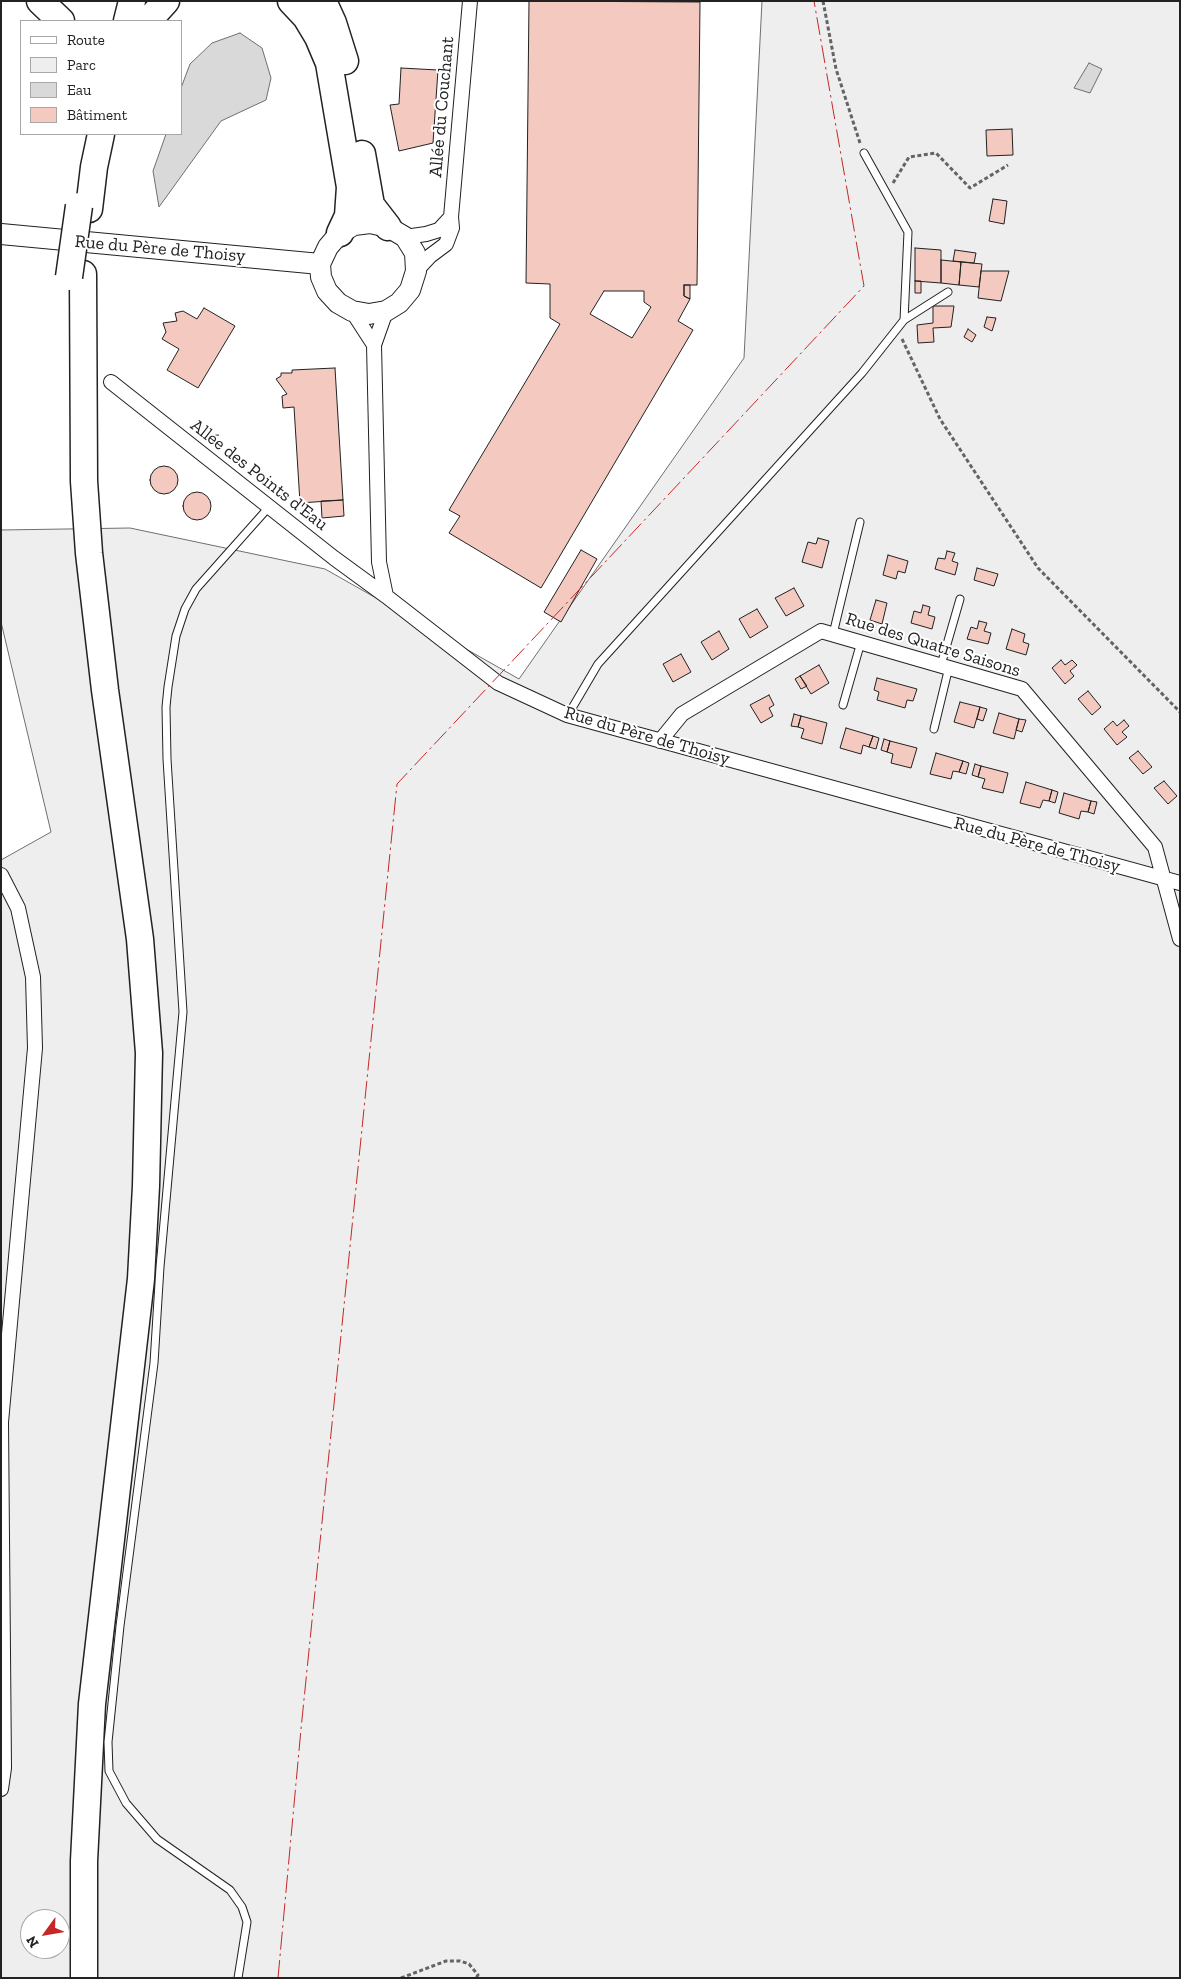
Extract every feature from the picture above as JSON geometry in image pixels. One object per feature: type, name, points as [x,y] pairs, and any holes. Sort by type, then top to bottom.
[{"type":"highway","points":[[40,1],[60,20]]},
{"type":"highway","points":[[116,20],[120,1]]},
{"type":"highway","points":[[127,20],[132,1]]},
{"type":"highway","points":[[149,20],[166,1]]},
{"type":"highway","points":[[291,1],[318,36],[329,63],[350,187],[348,216],[340,233]]},
{"type":"highway","points":[[323,1],[347,67],[372,205],[397,232]]},
{"type":"highway","points":[[82,135],[84,207]]},
{"type":"highway","points":[[72,1978],[74,1778],[96,1533],[124,1280],[132,1171],[133,1113],[130,1035],[122,936],[75,570],[65,448],[76,276],[93,135]]},
{"type":"highway","points":[[84,207],[101,135]]},
{"type":"highway","points":[[94,168],[105,135]]},
{"type":"highway","points":[[76,276],[84,481],[90,553],[105,690],[140,939],[149,1053],[146,1186],[141,1280],[92,1704],[84,1861],[84,1978]]},
{"type":"main road","points":[[370,223],[397,232],[415,253],[416,271],[410,290],[399,303],[386,311],[369,314],[352,312],[338,303],[328,291],[321,278],[320,264],[328,248],[340,233],[354,225],[370,223]]},
{"type":"main road","name":"Rue du Père de Thoisy","points":[[1,234],[320,264]]},
{"type":"street","name":"Allée du Couchant","points":[[416,271],[430,256],[446,244],[452,228],[451,217],[470,1]]},
{"type":"street","points":[[397,232],[426,234],[439,230],[451,217]]},
{"type":"street","points":[[386,311],[374,345],[379,562],[386,596]]},
{"type":"street","points":[[352,312],[374,345]]},
{"type":"street","name":"Allée des Points d'Eau","points":[[111,382],[334,558],[386,596]]},
{"type":"street","name":"Rue du Père de Thoisy","points":[[386,596],[498,683],[567,716],[1180,883]]},
{"type":"street","name":"Rue des Quatre Saisons","points":[[660,741],[682,714],[822,631],[1022,689],[1155,847],[1180,939]]},
{"type":"street","points":[[1,875],[18,908],[33,977],[35,1048],[1,1422],[4,1768],[1,1789]]},
{"type":"lane","points":[[864,153],[908,232],[904,320]]},
{"type":"lane","points":[[567,716],[598,664],[862,373],[904,320],[948,292]]},
{"type":"lane","points":[[238,1978],[247,1922],[242,1907],[230,1890],[157,1839],[126,1803],[109,1771],[108,1742],[117,1654],[154,1363],[160,1267],[183,1012],[167,760],[166,707],[168,687],[176,636],[185,609],[192,596],[268,506]]},
{"type":"lane","points":[[833,634],[860,522]]},
{"type":"lane","points":[[934,729],[945,666],[960,599]]},
{"type":"lane","points":[[843,705],[862,642]]},
{"type":"path","points":[[823,1],[836,69],[864,153]]},
{"type":"path","points":[[887,194],[909,157],[936,153],[970,188],[1008,165]]},
{"type":"path","points":[[897,329],[940,419],[1038,568],[1180,712]]},
{"type":"path","points":[[401,1978],[446,1962],[460,1961],[469,1964],[478,1975],[476,1978]]},
{"type":"green space","points":[[762,1],[1180,1],[1180,1978],[1,1978],[1,860],[51,832],[1,622],[1,530],[130,528],[325,569],[519,679],[744,358]]},
{"type":"water","points":[[240,33],[262,48],[271,78],[266,100],[221,121],[159,207],[153,171],[166,135],[182,135],[182,85],[190,64],[212,43]]},
{"type":"water","points":[[1089,63],[1102,69],[1090,93],[1074,88]]},
{"type":"building","points":[[529,1],[700,2],[697,285],[684,285],[684,296],[690,299],[678,321],[693,330],[541,588],[449,533],[460,516],[449,510],[560,324],[550,318],[550,284],[526,283]],"holes":[[[604,291],[644,291],[644,302],[651,307],[632,338],[590,314]]]},
{"type":"building","points":[[401,68],[438,70],[433,143],[399,151],[390,105],[399,104]]},
{"type":"building","points":[[1012,129],[1013,155],[987,156],[986,130]]},
{"type":"building","points":[[993,199],[1007,201],[1004,224],[989,221]]},
{"type":"building","points":[[915,248],[941,250],[941,283],[915,281]]},
{"type":"building","points":[[955,250],[976,253],[974,263],[953,261]]},
{"type":"building","points":[[941,260],[961,262],[959,285],[941,283]]},
{"type":"building","points":[[961,262],[982,264],[979,287],[959,285]]},
{"type":"building","points":[[981,271],[1009,271],[1001,301],[978,298]]},
{"type":"building","points":[[915,281],[921,281],[921,293],[915,293]]},
{"type":"building","points":[[684,285],[690,285],[690,299],[684,296]]},
{"type":"building","points":[[933,306],[954,306],[951,327],[933,328],[934,342],[918,343],[917,325],[933,323]]},
{"type":"building","points":[[204,308],[235,326],[198,388],[167,370],[179,349],[162,339],[166,332],[163,323],[177,321],[175,313],[183,311],[197,319]]},
{"type":"building","points":[[987,317],[996,318],[992,331],[984,327]]},
{"type":"building","points":[[968,329],[976,335],[972,342],[964,337]]},
{"type":"building","points":[[335,368],[343,500],[300,503],[294,407],[283,408],[282,396],[287,394],[276,379],[281,376],[281,373],[292,373],[292,370]]},
{"type":"building","points":[[164,466],[174,470],[178,480],[174,490],[164,494],[154,490],[150,480],[154,470]]},
{"type":"building","points":[[197,492],[207,496],[211,506],[207,516],[197,520],[187,516],[183,506],[187,496]]},
{"type":"building","points":[[343,500],[344,516],[322,518],[321,501]]},
{"type":"building","points":[[818,538],[829,541],[822,568],[802,562],[808,542],[816,544]]},
{"type":"building","points":[[581,550],[597,559],[561,622],[544,612]]},
{"type":"building","points":[[947,551],[955,553],[952,561],[958,563],[955,575],[935,569],[938,558],[945,559]]},
{"type":"building","points":[[888,555],[908,561],[905,573],[898,571],[896,579],[883,575]]},
{"type":"building","points":[[977,568],[998,574],[994,586],[974,580]]},
{"type":"building","points":[[794,588],[804,606],[786,616],[775,598]]},
{"type":"building","points":[[876,600],[887,603],[882,624],[870,620]]},
{"type":"building","points":[[923,605],[930,607],[928,615],[935,617],[932,629],[911,623],[914,611],[921,613]]},
{"type":"building","points":[[757,609],[768,627],[750,638],[739,619]]},
{"type":"building","points":[[979,621],[987,623],[984,631],[991,633],[988,644],[967,639],[971,627],[977,629]]},
{"type":"building","points":[[1012,629],[1025,634],[1023,642],[1029,644],[1026,655],[1006,649]]},
{"type":"building","points":[[719,631],[729,649],[712,660],[701,642]]},
{"type":"building","points":[[681,654],[691,672],[673,682],[663,664]]},
{"type":"building","points":[[1061,660],[1065,665],[1072,660],[1077,665],[1070,671],[1074,676],[1065,684],[1052,668]]},
{"type":"building","points":[[819,665],[829,683],[811,694],[800,676]]},
{"type":"building","points":[[800,676],[807,686],[801,689],[795,679]]},
{"type":"building","points":[[877,678],[917,689],[913,701],[907,700],[905,708],[877,700],[879,692],[874,690]]},
{"type":"building","points":[[1088,691],[1101,707],[1092,715],[1078,699]]},
{"type":"building","points":[[769,695],[774,705],[769,708],[773,716],[761,723],[750,705]]},
{"type":"building","points":[[960,702],[980,707],[974,728],[954,722]]},
{"type":"building","points":[[980,707],[987,709],[983,721],[977,719]]},
{"type":"building","points":[[999,713],[1019,719],[1014,739],[993,733]]},
{"type":"building","points":[[794,714],[801,716],[798,727],[791,726]]},
{"type":"building","points":[[801,716],[827,723],[822,744],[801,738],[804,729],[798,727]]},
{"type":"building","points":[[1019,719],[1026,720],[1022,732],[1016,730]]},
{"type":"building","points":[[1124,720],[1129,726],[1122,732],[1127,737],[1117,745],[1104,729],[1113,721],[1117,726]]},
{"type":"building","points":[[846,728],[873,736],[869,747],[863,745],[861,754],[840,748]]},
{"type":"building","points":[[873,736],[879,738],[876,749],[869,747]]},
{"type":"building","points":[[884,739],[890,741],[887,752],[881,750]]},
{"type":"building","points":[[890,741],[917,748],[911,768],[891,763],[893,754],[887,752]]},
{"type":"building","points":[[1138,751],[1152,767],[1143,774],[1129,758]]},
{"type":"building","points":[[936,753],[963,761],[959,772],[953,771],[951,779],[930,774]]},
{"type":"building","points":[[963,761],[969,763],[966,774],[959,772]]},
{"type":"building","points":[[975,764],[981,766],[978,777],[972,775]]},
{"type":"building","points":[[981,766],[1008,773],[1003,793],[982,788],[985,779],[978,777]]},
{"type":"building","points":[[1164,781],[1177,796],[1168,804],[1154,788]]},
{"type":"building","points":[[1026,782],[1052,790],[1049,801],[1043,800],[1040,808],[1020,803]]},
{"type":"building","points":[[1052,790],[1058,792],[1055,803],[1049,801]]},
{"type":"building","points":[[1064,793],[1091,801],[1088,812],[1081,811],[1079,819],[1059,813]]},
{"type":"building","points":[[1091,801],[1097,802],[1094,814],[1088,812]]},
{"type":"power","points":[[278,1978],[301,1729],[397,784],[864,286],[814,1]]}]
